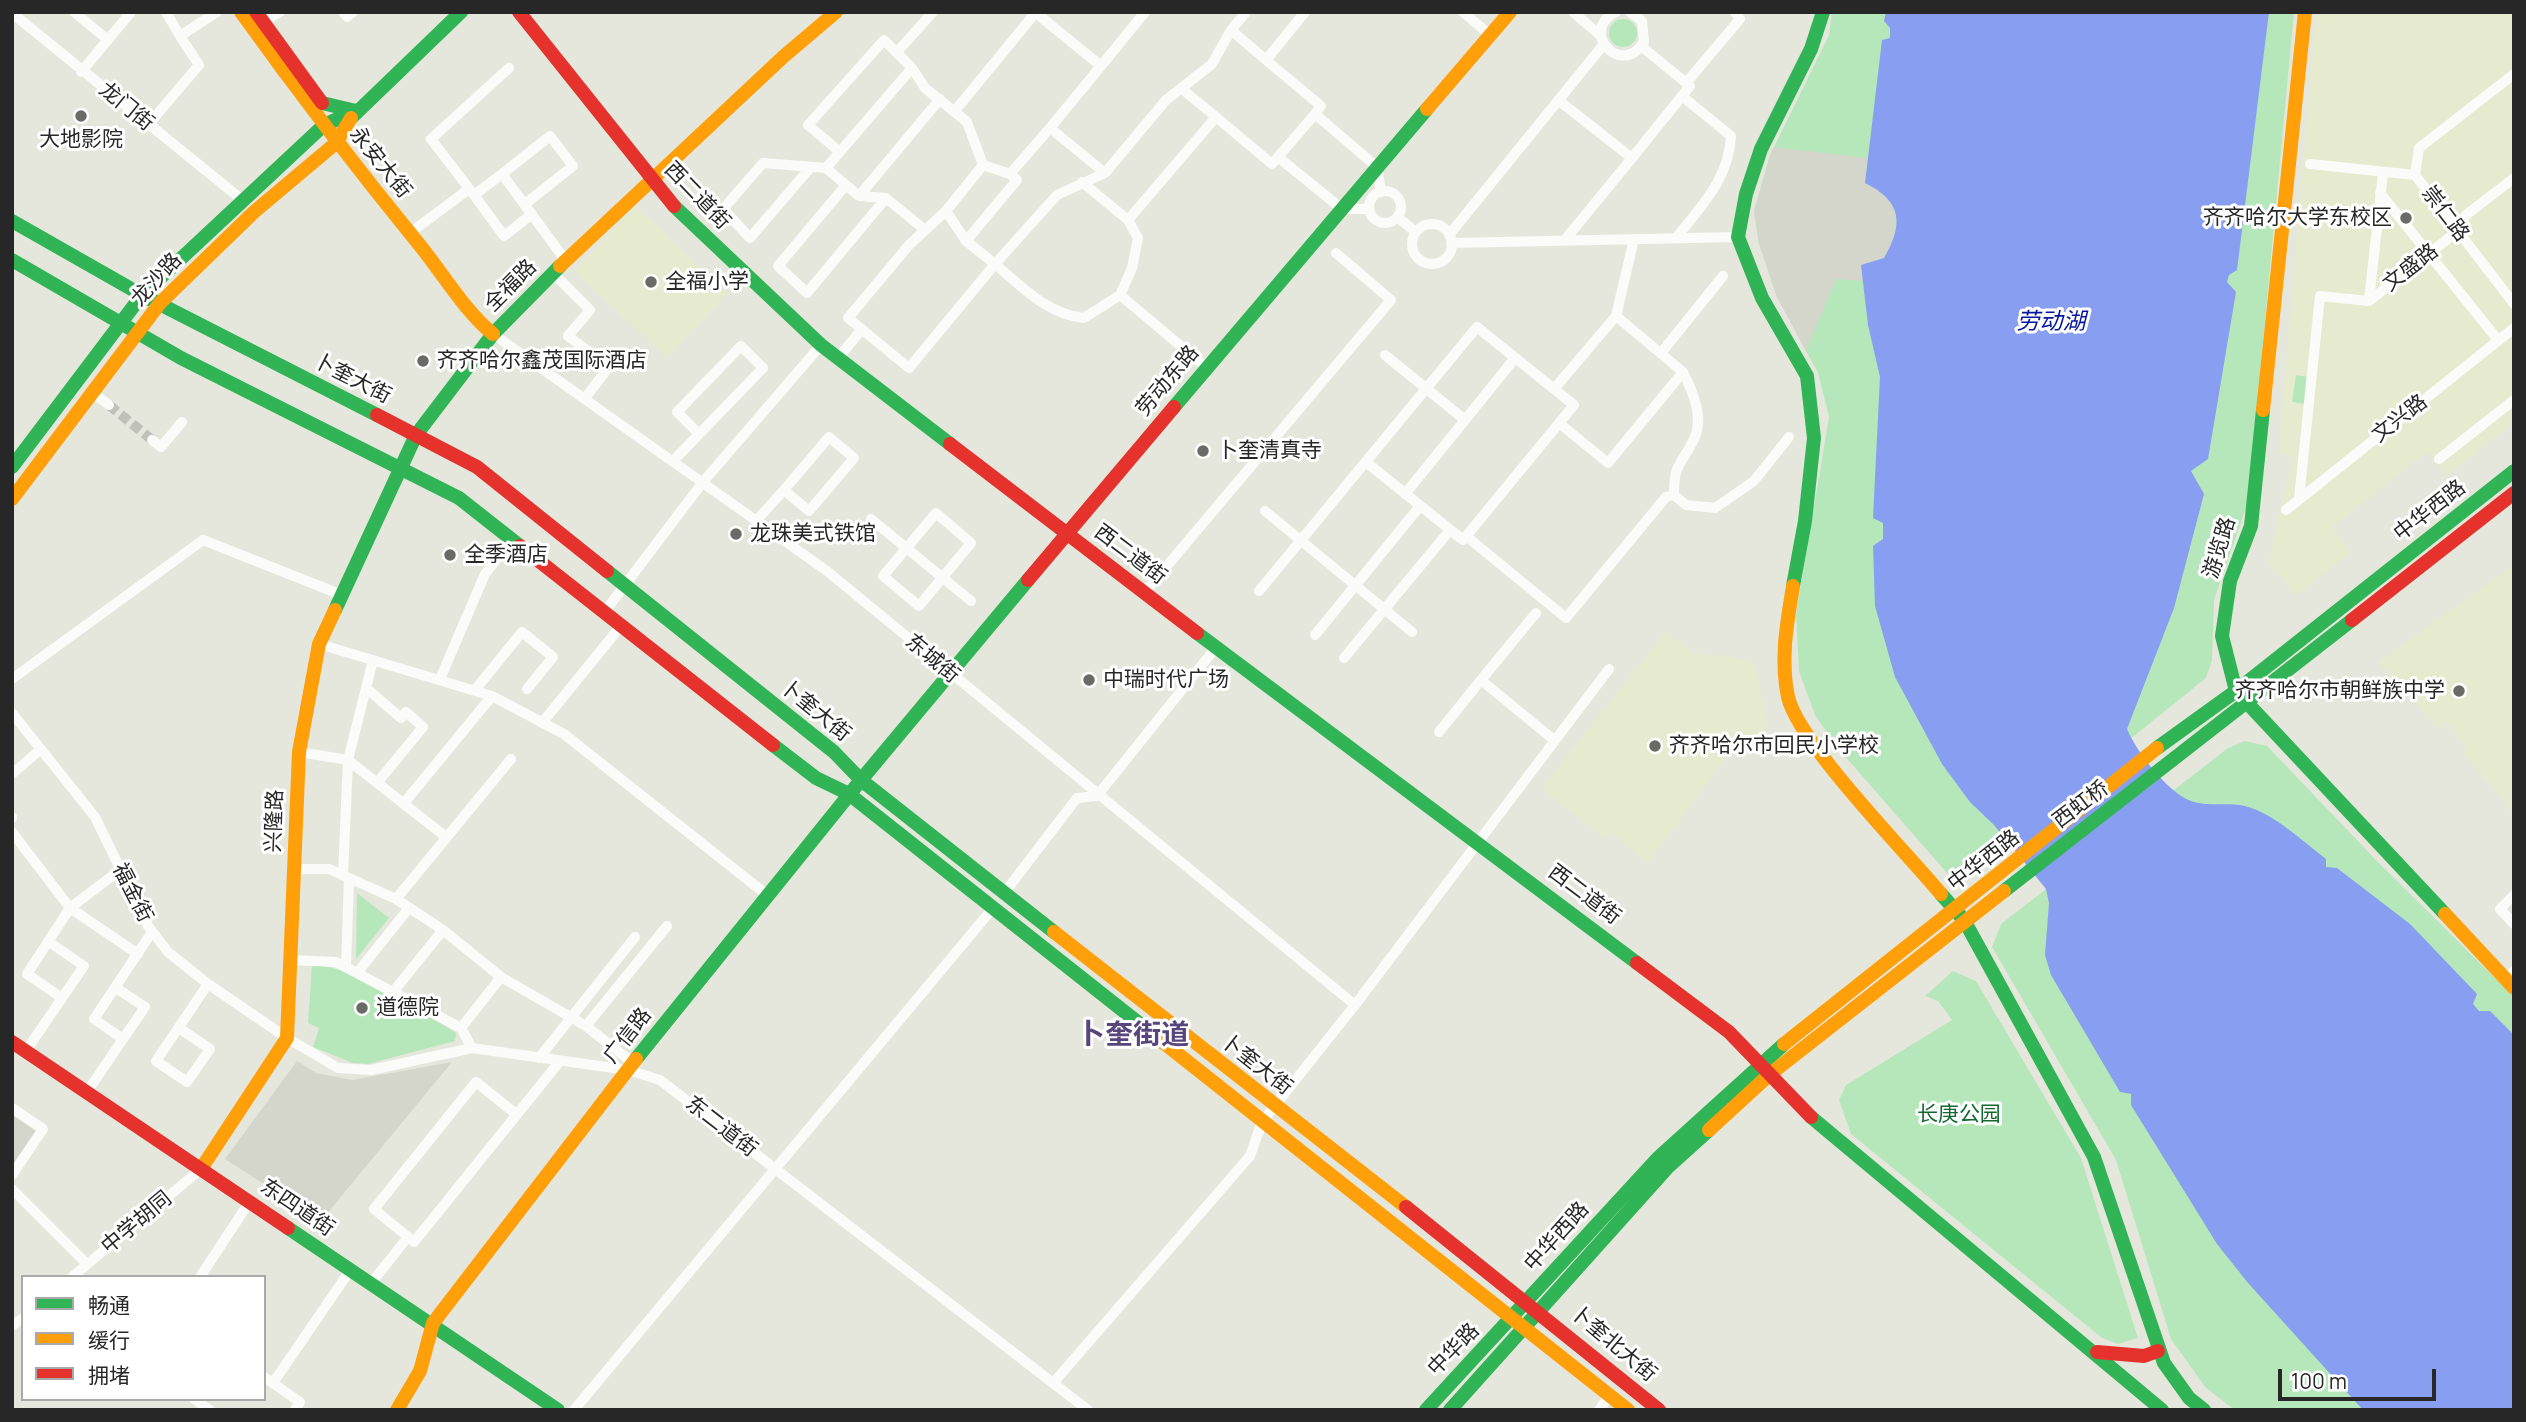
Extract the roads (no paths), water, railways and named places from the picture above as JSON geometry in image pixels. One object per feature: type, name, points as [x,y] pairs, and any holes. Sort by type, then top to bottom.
[{"type":"main road","name":"永安大街","points":[[241,12],[337,143],[476,320],[493,334]]},
{"type":"main road","name":"龙沙路","points":[[12,499],[160,303],[254,212],[337,143],[356,111],[461,12]]},
{"type":"main road","name":"西二道街","points":[[519,12],[651,181],[686,219],[821,345],[1066,534],[1477,840],[1729,1032],[1795,1104],[2097,1353],[2162,1410]]},
{"type":"main road","name":"全福路","points":[[401,468],[416,435],[493,334],[553,273],[783,57],[836,12]]},
{"type":"main road","name":"劳动东路","points":[[861,780],[880,761],[1066,534],[1510,12]]},
{"type":"main road","points":[[1823,12],[1811,49],[1761,149],[1746,194],[1738,237],[1762,298],[1807,376],[1814,438],[1805,521],[1783,643],[1788,699],[1815,747],[1960,915],[2094,1157],[2158,1351],[2189,1398],[2204,1410]]},
{"type":"main road","name":"游览路","points":[[2305,12],[2251,526],[2230,581],[2222,636],[2236,691],[2511,979]]},
{"type":"main road","points":[[260,17],[322,103],[356,111]]},
{"type":"main road","name":"龙沙路","points":[[14,460],[142,295],[241,199],[324,125],[356,111]]},
{"type":"main road","name":"卜奎大街","points":[[12,220],[142,295],[477,467],[834,752],[861,780],[1539,1313]]},
{"type":"main road","name":"卜奎大街","points":[[12,260],[138,335],[460,498],[604,614],[816,778],[849,794],[1525,1328]]},
{"type":"main road","name":"兴隆路","points":[[287,1038],[299,752],[319,644],[401,468]]},
{"type":"main road","name":"中华西路","points":[[1513,1319],[1658,1158],[1764,1070],[2015,872],[2168,739],[2236,691],[2511,483]]},
{"type":"main road","name":"中华西路","points":[[2168,766],[2511,483]]},
{"type":"main road","name":"西虹桥","points":[[2015,872],[2168,766]]},
{"type":"main road","name":"广信路","points":[[433,1323],[631,1066],[861,780]]},
{"type":"main road","points":[[201,1169],[287,1038]]},
{"type":"main road","name":"东四道街","points":[[12,1042],[433,1323],[558,1410]]},
{"type":"main road","name":"中华西路","points":[[1525,1328],[1668,1167],[1764,1070]]},
{"type":"main road","name":"卜奎北大街","points":[[1539,1313],[1659,1410]]},
{"type":"main road","name":"中华路","points":[[1426,1410],[1513,1319]]},
{"type":"main road","points":[[397,1410],[420,1371],[433,1323]]},
{"type":"main road","name":"卜奎北大街","points":[[1525,1328],[1628,1410]]},
{"type":"main road","name":"中华路","points":[[1450,1410],[1525,1328]]},
{"type":"main road","points":[[2097,1353],[2144,1356],[2158,1351]]},
{"type":"street","points":[[74,12],[108,40]]},
{"type":"street","points":[[81,72],[131,12]]},
{"type":"street","points":[[148,125],[199,65],[166,12]]},
{"type":"street","points":[[180,36],[217,12]]},
{"type":"street","points":[[260,17],[280,12]]},
{"type":"street","points":[[343,12],[347,17],[353,12]]},
{"type":"street","points":[[897,52],[933,12]]},
{"type":"street","points":[[1010,174],[1145,12]]},
{"type":"street","points":[[983,165],[946,211],[925,230],[848,318],[909,368],[995,264],[1057,195],[1105,173],[1166,100],[1212,64],[1231,30],[1246,12]]},
{"type":"street","points":[[1266,60],[1305,12]]},
{"type":"street","points":[[1463,12],[1490,35]]},
{"type":"street","points":[[1573,12],[1619,55],[1634,52],[1641,46],[1645,28],[1637,16],[1630,12]]},
{"type":"street","points":[[1686,83],[1740,19],[1735,12]]},
{"type":"street","name":"龙门街","points":[[12,13],[81,72],[241,199]]},
{"type":"street","points":[[954,112],[1036,13],[1101,66]]},
{"type":"street","points":[[1614,13],[1602,26],[1603,40],[1450,239],[1443,260],[1424,262],[1412,248],[1416,232],[1423,226],[1436,225],[1450,239],[1563,241],[1738,237]]},
{"type":"street","points":[[1182,89],[1272,164],[1315,114],[1321,106],[1231,30]]},
{"type":"street","points":[[840,152],[808,125],[884,40],[912,68],[925,88],[967,122],[983,165]]},
{"type":"street","points":[[1563,241],[1690,86],[1641,46]]},
{"type":"street","points":[[509,68],[431,139],[504,236],[533,215]]},
{"type":"street","points":[[826,168],[912,68]]},
{"type":"street","points":[[2415,175],[2419,148],[2514,74]]},
{"type":"street","points":[[1676,238],[1723,177],[1730,158],[1731,136],[1682,96]]},
{"type":"street","points":[[859,196],[940,99]]},
{"type":"street","points":[[1559,100],[1632,158]]},
{"type":"street","points":[[1315,114],[1377,167],[1381,192]]},
{"type":"street","points":[[1128,220],[1216,117]]},
{"type":"street","points":[[1050,128],[1105,173]]},
{"type":"street","points":[[410,233],[502,174],[550,136],[573,166],[525,204]]},
{"type":"street","points":[[1278,157],[1342,209],[1369,209]]},
{"type":"street","points":[[810,168],[750,238],[723,209],[763,163],[826,168],[859,196],[886,198],[925,230]]},
{"type":"street","name":"崇仁路","points":[[2310,164],[2415,175],[2514,304]]},
{"type":"street","points":[[966,241],[1017,180],[1010,174],[983,165]]},
{"type":"street","points":[[2299,499],[2320,296],[2369,300],[2383,172]]},
{"type":"street","points":[[502,174],[566,261]]},
{"type":"street","name":"文盛路","points":[[2369,300],[2458,231],[2466,215],[2514,178]]},
{"type":"street","points":[[946,211],[966,241],[1042,303],[1066,316],[1084,318],[1120,295],[1132,268],[1138,238],[1128,220],[1082,182]]},
{"type":"street","points":[[846,185],[778,266],[807,293],[886,198]]},
{"type":"street","points":[[1381,192],[1396,196],[1401,206],[1397,217],[1389,223],[1379,222],[1371,216],[1369,209],[1372,197],[1381,192]]},
{"type":"street","points":[[2381,193],[2498,340]]},
{"type":"street","points":[[1397,217],[1416,232]]},
{"type":"street","points":[[1554,389],[1616,316],[1634,239]]},
{"type":"street","points":[[1145,592],[1391,300],[1336,253]]},
{"type":"street","points":[[553,273],[590,310],[568,337],[609,367],[584,398]]},
{"type":"street","points":[[1661,353],[1723,276]]},
{"type":"street","points":[[1120,295],[1207,368]]},
{"type":"street","points":[[1616,316],[1684,372],[1697,399],[1695,438],[1674,470],[1674,495]]},
{"type":"street","points":[[1259,591],[1477,327],[1574,405],[1463,540],[1366,462]]},
{"type":"street","name":"文兴路","points":[[2286,510],[2514,328]]},
{"type":"street","points":[[839,357],[862,329]]},
{"type":"street","name":"东城街","points":[[493,334],[827,571],[1097,796],[1355,1005]]},
{"type":"street","points":[[604,614],[703,482],[821,345]]},
{"type":"street","points":[[673,461],[763,368],[741,346],[677,412],[699,434]]},
{"type":"street","points":[[1385,355],[1465,420]]},
{"type":"street","points":[[1405,494],[1516,358]]},
{"type":"street","points":[[1559,423],[1608,463],[1684,372]]},
{"type":"street","points":[[93,393],[109,405]]},
{"type":"street","points":[[2439,459],[2514,400]]},
{"type":"street","points":[[152,440],[161,447],[182,422]]},
{"type":"street","points":[[756,521],[829,437],[854,458],[809,511],[784,489]]},
{"type":"street","points":[[1674,495],[1686,505],[1715,508],[1754,481],[1789,437]]},
{"type":"street","points":[[1466,536],[1566,618],[1666,497],[1674,495]]},
{"type":"street","points":[[1315,635],[1420,506]]},
{"type":"street","points":[[1265,511],[1412,632]]},
{"type":"street","points":[[936,513],[971,543],[919,606],[883,576],[907,548],[936,513]]},
{"type":"street","points":[[871,519],[971,601]]},
{"type":"street","points":[[1344,658],[1450,530]]},
{"type":"street","points":[[12,679],[203,540],[342,595]]},
{"type":"street","points":[[440,679],[485,574],[512,540]]},
{"type":"street","points":[[1439,732],[1536,613]]},
{"type":"street","points":[[542,723],[620,626]]},
{"type":"street","points":[[475,690],[522,632],[553,657],[527,689]]},
{"type":"street","points":[[319,644],[492,695],[542,723],[574,742],[767,895]]},
{"type":"street","points":[[1005,892],[1077,798],[1097,796],[1217,646]]},
{"type":"street","points":[[346,967],[348,760],[373,660]]},
{"type":"street","points":[[1055,1382],[1251,1156],[1262,1122],[1355,1005],[1477,840],[1609,669]]},
{"type":"street","points":[[1481,680],[1555,740]]},
{"type":"street","points":[[366,688],[401,718],[406,712],[423,727],[377,783]]},
{"type":"street","points":[[404,803],[492,695]]},
{"type":"street","name":"福金街","points":[[12,713],[95,817],[152,932],[168,952],[208,984],[287,1038]]},
{"type":"street","points":[[12,774],[41,749]]},
{"type":"street","points":[[299,752],[348,760],[446,837]]},
{"type":"street","points":[[396,899],[511,759]]},
{"type":"street","points":[[12,832],[69,908],[138,954]]},
{"type":"street","points":[[294,869],[329,869],[396,899],[443,930],[501,977],[586,1026],[631,1066]]},
{"type":"street","points":[[62,998],[27,974],[69,908],[120,870]]},
{"type":"street","points":[[2514,895],[2500,909],[2514,924]]},
{"type":"street","points":[[357,973],[409,908]]},
{"type":"street","points":[[574,1410],[773,1168],[993,908]]},
{"type":"street","points":[[586,1026],[667,926]]},
{"type":"street","points":[[393,992],[443,930]]},
{"type":"street","points":[[123,1039],[94,1019],[152,932]]},
{"type":"street","points":[[539,1058],[635,937]]},
{"type":"street","points":[[26,1051],[84,966],[49,942]]},
{"type":"street","points":[[290,960],[336,962],[461,1028],[472,1048]]},
{"type":"street","points":[[461,1028],[501,977]]},
{"type":"street","points":[[179,1028],[209,1049],[187,1082],[156,1061],[208,984]]},
{"type":"street","points":[[87,1092],[145,1007],[116,988]]},
{"type":"street","name":"东二道街","points":[[287,1038],[338,1068],[371,1070],[472,1048],[560,1061],[631,1066],[660,1080],[1088,1410]]},
{"type":"street","points":[[516,1114],[476,1082],[374,1209],[414,1242],[560,1061]]},
{"type":"street","points":[[12,1108],[43,1129],[12,1175]]},
{"type":"street","name":"中学胡同","points":[[74,1275],[201,1169]]},
{"type":"street","points":[[12,1189],[87,1264]]},
{"type":"street","points":[[201,1275],[250,1201]]},
{"type":"street","points":[[372,1282],[408,1237]]},
{"type":"street","points":[[295,1410],[300,1402],[268,1380],[351,1269]]},
{"type":"street","points":[[1599,1410],[1610,1395]]},
{"type":"water","name":"劳动湖","points":[[1886,12],[2269,12],[2237,270],[2229,275],[2227,282],[2236,292],[2208,459],[2191,471],[2204,494],[2174,608],[2127,729],[2153,770],[2182,796],[2197,803],[2245,806],[2267,815],[2326,859],[2326,867],[2337,868],[2410,924],[2477,994],[2473,1004],[2479,1011],[2490,1011],[2514,1035],[2514,1410],[2363,1410],[2248,1283],[2217,1244],[2131,1105],[2131,1094],[2120,1092],[2051,975],[2045,955],[2049,903],[2046,889],[1994,825],[1970,802],[1942,764],[1895,677],[1875,606],[1873,546],[1883,539],[1883,523],[1873,518],[1880,377],[1868,325],[1861,265],[1884,258],[1897,224],[1893,206],[1877,190],[1865,183],[1882,40],[1890,38],[1890,28],[1884,21]]},
{"type":"tunnel","points":[[109,405],[152,440]]},
{"type":"place","name":"大地影院","points":[[81,116]]},
{"type":"place","name":"齐齐哈尔大学东校区","points":[[2406,218]]},
{"type":"place","name":"全福小学","points":[[651,282]]},
{"type":"place","name":"齐齐哈尔鑫茂国际酒店","points":[[423,361]]},
{"type":"place","name":"卜奎清真寺","points":[[1203,451]]},
{"type":"place","name":"龙珠美式铁馆","points":[[736,534]]},
{"type":"place","name":"全季酒店","points":[[450,555]]},
{"type":"place","name":"中瑞时代广场","points":[[1089,680]]},
{"type":"place","name":"齐齐哈尔市朝鲜族中学","points":[[2459,691]]},
{"type":"place","name":"齐齐哈尔市回民小学校","points":[[1655,746]]},
{"type":"place","name":"道德院","points":[[362,1008]]},
{"type":"district","name":"卜奎街道","points":[[1133,1036]]},
{"type":"park label","name":"长庚公园","points":[[1959,1115]]}]
